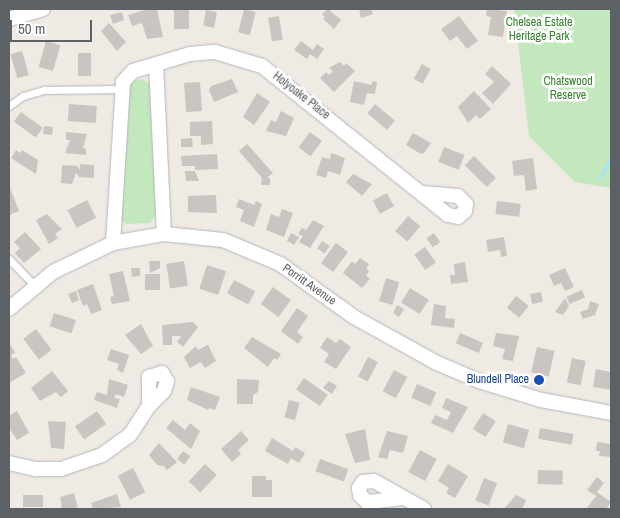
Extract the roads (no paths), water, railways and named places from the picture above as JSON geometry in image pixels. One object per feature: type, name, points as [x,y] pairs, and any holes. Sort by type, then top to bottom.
[{"type":"street","points":[[9,19],[43,9]]},
{"type":"street","name":"Holyoake Place","points":[[122,89],[133,71],[190,54],[214,52],[262,66],[425,193]]},
{"type":"street","points":[[156,64],[164,234]]},
{"type":"street","points":[[113,243],[122,89]]},
{"type":"street","name":"Porritt Avenue","points":[[9,309],[35,286],[78,258],[113,243],[164,234],[223,240],[280,264],[354,317],[409,350],[479,381],[541,400],[611,413]]},
{"type":"street","points":[[9,463],[48,470],[93,460],[130,435],[149,406]]},
{"type":"street","points":[[402,498],[424,509]]},
{"type":"lane","points":[[9,106],[22,96],[44,90],[122,89]]},
{"type":"lane","points":[[9,259],[35,286]]},
{"type":"waterway","points":[[600,177],[611,157]]},
{"type":"place","name":"Blundell Place","points":[[539,380]]},
{"type":"park label","name":"Chelsea Estate Heritage Park","points":[[539,30]]},
{"type":"park label","name":"Chatswood Reserve","points":[[568,89]]}]
